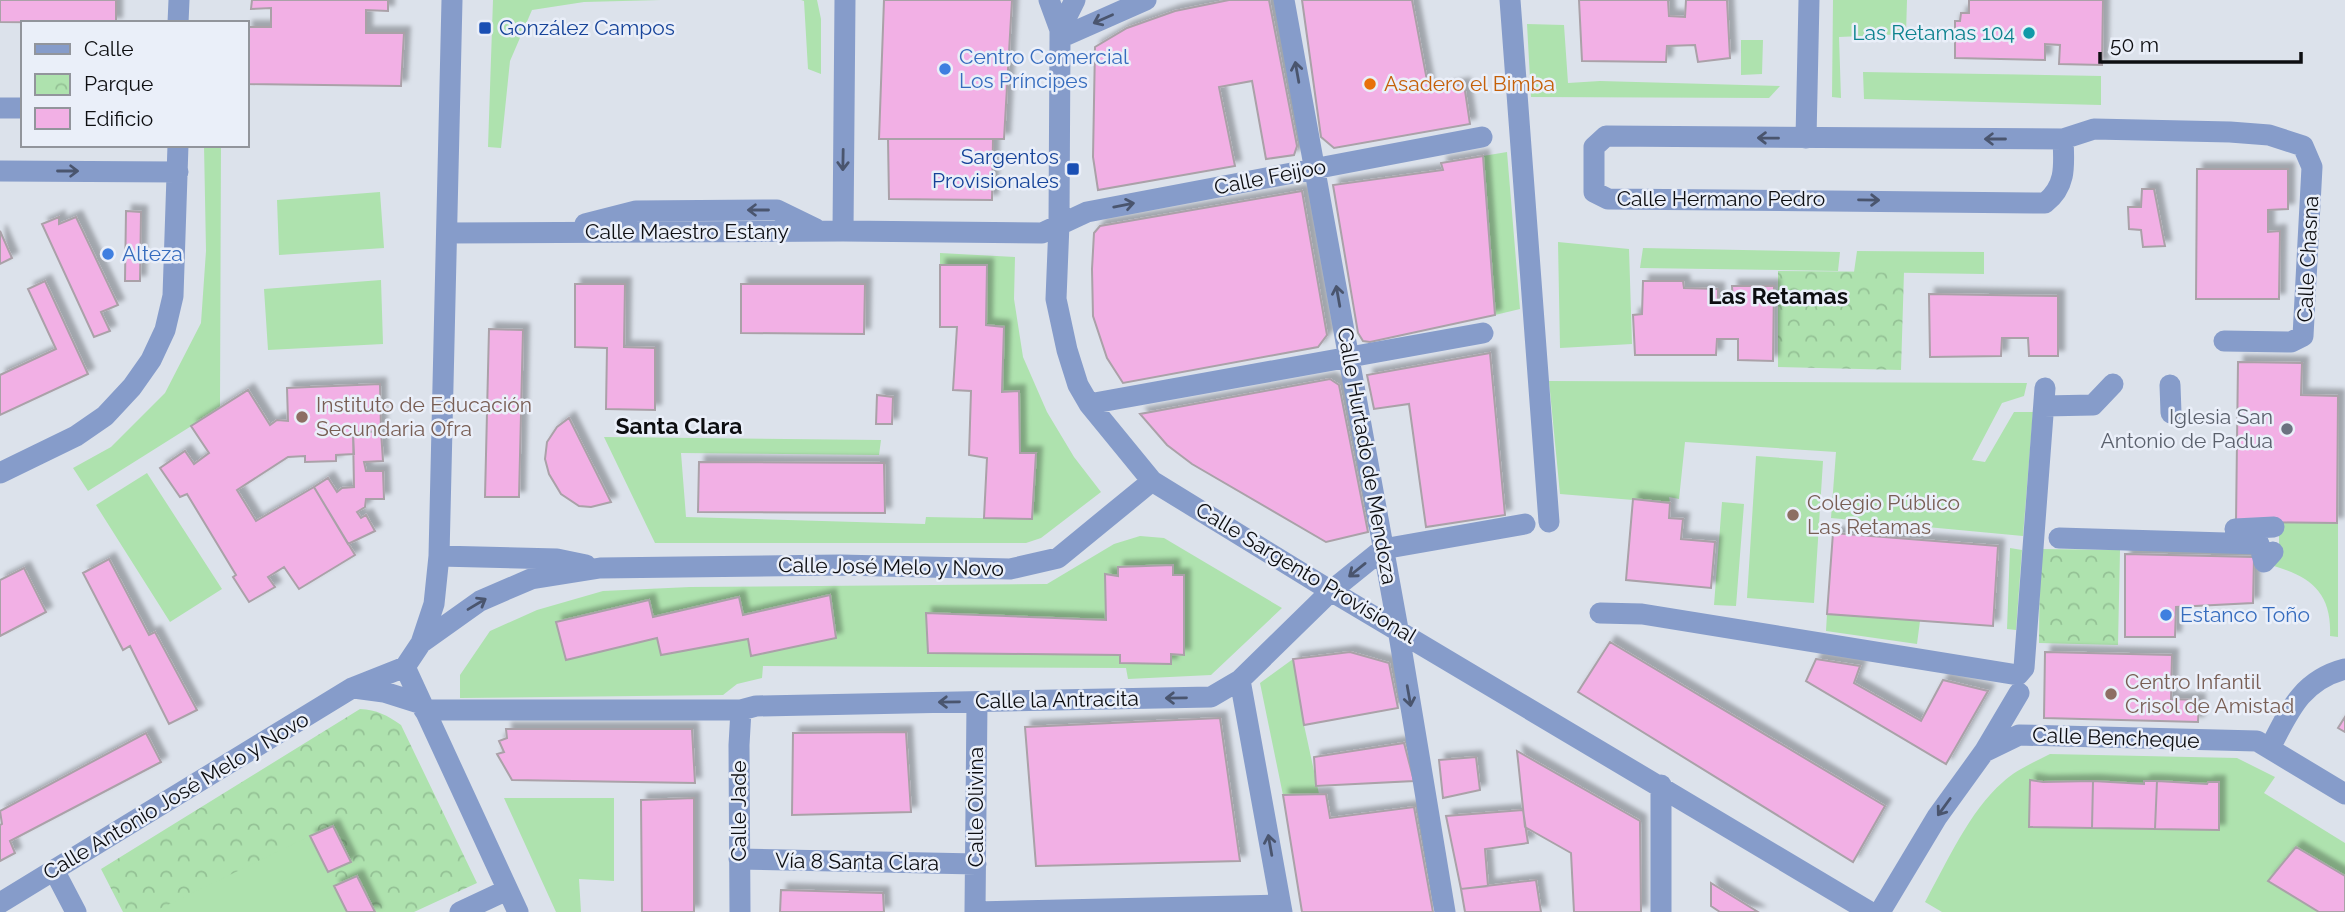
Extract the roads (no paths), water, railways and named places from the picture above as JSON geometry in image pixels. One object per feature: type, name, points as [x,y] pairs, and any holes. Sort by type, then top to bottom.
[{"type":"street","points":[[178,21],[179,0]]},
{"type":"street","points":[[452,0],[439,556],[434,604],[421,643],[405,667],[518,912]]},
{"type":"street","points":[[832,231],[844,92],[845,0]]},
{"type":"street","name":"Calle Sargento Provisional","points":[[1049,0],[1066,16],[1056,299],[1078,385],[1089,404],[1152,481],[1331,591],[1661,785],[1870,912]]},
{"type":"street","points":[[1066,16],[1146,0]]},
{"type":"street","name":"Calle Hurtado de Mendoza","points":[[1284,0],[1350,358],[1446,912]]},
{"type":"street","points":[[1510,0],[1549,522]]},
{"type":"street","points":[[1806,138],[1809,0]]},
{"type":"street","points":[[0,108],[21,108]]},
{"type":"street","name":"Calle Hermano Pedro","points":[[2063,139],[2064,176],[2054,196],[2045,203],[1608,199],[1594,192],[1594,147],[1606,136],[2063,139],[2094,129],[2269,135],[2303,146]]},
{"type":"street","name":"Calle Feijoo","points":[[1059,225],[1087,212],[1482,137]]},
{"type":"street","name":"Calle Chasna","points":[[2224,341],[2291,342],[2303,336],[2312,167],[2303,146]]},
{"type":"street","points":[[0,473],[75,436],[105,416],[132,387],[151,360],[165,330],[173,296],[177,147]]},
{"type":"street","points":[[0,172],[178,172]]},
{"type":"street","name":"Calle Maestro Estany","points":[[447,233],[1042,233],[1059,225]]},
{"type":"street","points":[[1089,404],[1483,333]]},
{"type":"street","points":[[1600,613],[1642,614],[2018,675],[2024,667],[2045,537],[2044,397],[2093,405],[2113,384]]},
{"type":"street","points":[[2170,386],[2171,414]]},
{"type":"street","name":"Calle José Melo y Novo","points":[[600,568],[840,565],[1010,569],[1058,558],[1152,481]]},
{"type":"street","points":[[1383,549],[1525,524]]},
{"type":"street","points":[[2235,529],[2274,527]]},
{"type":"street","points":[[2045,537],[2259,544],[2264,562],[2273,552]]},
{"type":"street","name":"Calle la Antracita","points":[[423,707],[741,710],[756,706],[1211,698],[1240,680],[1331,591],[1383,549]]},
{"type":"street","points":[[439,556],[557,559],[600,568]]},
{"type":"street","points":[[421,643],[480,601],[531,579],[600,568]]},
{"type":"street","name":"Calle Antonio José Melo y Novo","points":[[0,903],[352,688],[405,667]]},
{"type":"street","points":[[2270,748],[2301,694],[2325,674],[2345,669]]},
{"type":"street","points":[[975,912],[1281,908],[1240,680]]},
{"type":"street","points":[[352,688],[384,692],[423,707]]},
{"type":"street","points":[[1984,752],[2019,693]]},
{"type":"street","name":"Calle Olivina","points":[[975,912],[977,702]]},
{"type":"street","name":"Calle Jade","points":[[740,912],[741,710]]},
{"type":"street","name":"Calle Bencheque","points":[[1880,912],[1937,817],[1984,752],[2019,735],[2257,741],[2345,794]]},
{"type":"street","points":[[1661,785],[1661,912]]},
{"type":"street","name":"Vía 8 Santa Clara","points":[[739,859],[976,864]]},
{"type":"street","points":[[54,870],[76,912]]},
{"type":"street","points":[[460,912],[507,890]]},
{"type":"place","name":"González Campos","points":[[485,28]]},
{"type":"place","name":"Las Retamas 104","points":[[2029,33]]},
{"type":"place","name":"Centro Comercial Los Príncipes","points":[[945,69]]},
{"type":"place","name":"Asadero el Bimba","points":[[1370,84]]},
{"type":"place","name":"Sargentos Provisionales","points":[[1073,169]]},
{"type":"place","name":"Alteza","points":[[108,254]]},
{"type":"place","name":"Instituto de Educación Secundaria Ofra","points":[[302,417]]},
{"type":"place","name":"Iglesia San Antonio de Padua","points":[[2287,429]]},
{"type":"place","name":"Colegio Público Las Retamas","points":[[1793,515]]},
{"type":"place","name":"Estanco Toño","points":[[2166,615]]},
{"type":"place","name":"Centro Infantil Crisol de Amistad","points":[[2111,694]]},
{"type":"district","name":"Las Retamas","points":[[1778,296]]},
{"type":"district","name":"Santa Clara","points":[[679,426]]}]
